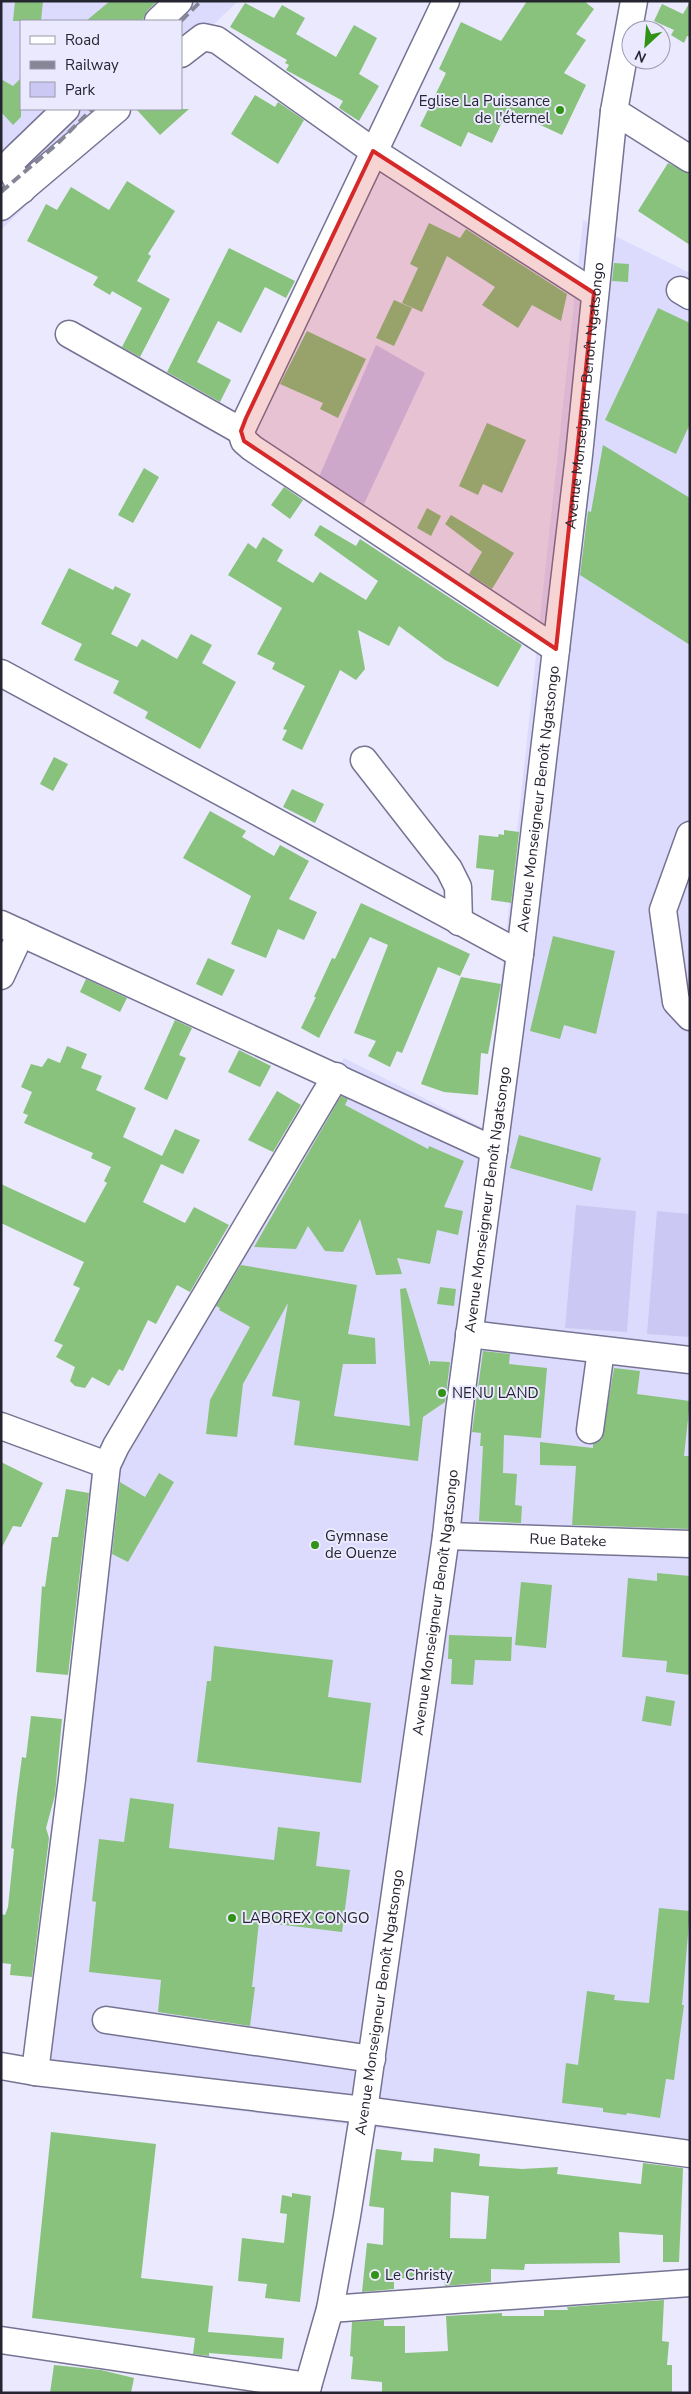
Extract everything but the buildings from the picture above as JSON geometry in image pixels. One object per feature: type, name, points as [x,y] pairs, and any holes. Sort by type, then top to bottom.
[{"type":"street","points":[[159,20],[179,1]]},
{"type":"street","points":[[446,1],[241,431],[244,441],[252,448],[556,649]]},
{"type":"street","name":"Avenue Monseigneur Benoît Ngatsongo","points":[[307,2389],[330,2309],[364,2110],[446,1536],[469,1334],[520,954],[556,649],[614,111],[634,1]]},
{"type":"street","points":[[182,53],[203,37],[217,40],[374,151],[594,293]]},
{"type":"street","points":[[22,190],[10,168],[13,160],[65,110]]},
{"type":"street","points":[[1,207],[116,110]]},
{"type":"street","points":[[614,111],[690,159]]},
{"type":"street","points":[[69,334],[241,431]]},
{"type":"street","points":[[1,673],[520,954]]},
{"type":"street","points":[[364,760],[449,869],[458,887],[460,922]]},
{"type":"street","points":[[690,835],[663,910],[676,1002],[690,1017]]},
{"type":"street","points":[[1,976],[11,928],[494,1150]]},
{"type":"street","points":[[35,2072],[72,1780],[107,1465],[116,1446],[336,1076]]},
{"type":"street","points":[[469,1334],[690,1360]]},
{"type":"street","points":[[590,1430],[601,1350]]},
{"type":"street","points":[[1,1426],[107,1465]]},
{"type":"street","name":"Rue Bateke","points":[[446,1536],[690,1544]]},
{"type":"street","points":[[106,2020],[372,2059]]},
{"type":"street","points":[[1,2066],[35,2072],[364,2110],[690,2154]]},
{"type":"street","points":[[330,2309],[690,2283]]},
{"type":"street","points":[[1,2340],[307,2389]]},
{"type":"highlighted area","points":[[373,151],[594,293],[556,649],[244,441],[241,431],[246,418]]},
{"type":"shaded area","points":[[1,1],[238,1],[182,55],[182,20],[20,20],[20,110],[126,110],[1,230]]},
{"type":"shaded area","points":[[583,220],[690,273],[690,2167],[32,2085],[91,1472],[344,1058],[485,1129]]},
{"type":"green space","points":[[376,345],[425,373],[364,504],[319,477]]},
{"type":"green space","points":[[576,1205],[636,1211],[627,1332],[565,1328]]},
{"type":"green space","points":[[657,1211],[690,1214],[690,1337],[647,1334]]},
{"type":"railway","points":[[182,20],[201,1]]},
{"type":"railway","points":[[1,192],[57,144],[91,110]]},
{"type":"place","name":"Eglise La Puissance de l'éternel","points":[[560,110]]},
{"type":"place","name":"NENU LAND","points":[[442,1393]]},
{"type":"place","name":"Gymnase de Ouenze","points":[[315,1545]]},
{"type":"place","name":"LABOREX CONGO","points":[[232,1918]]},
{"type":"place","name":"Le Christy","points":[[375,2275]]}]
